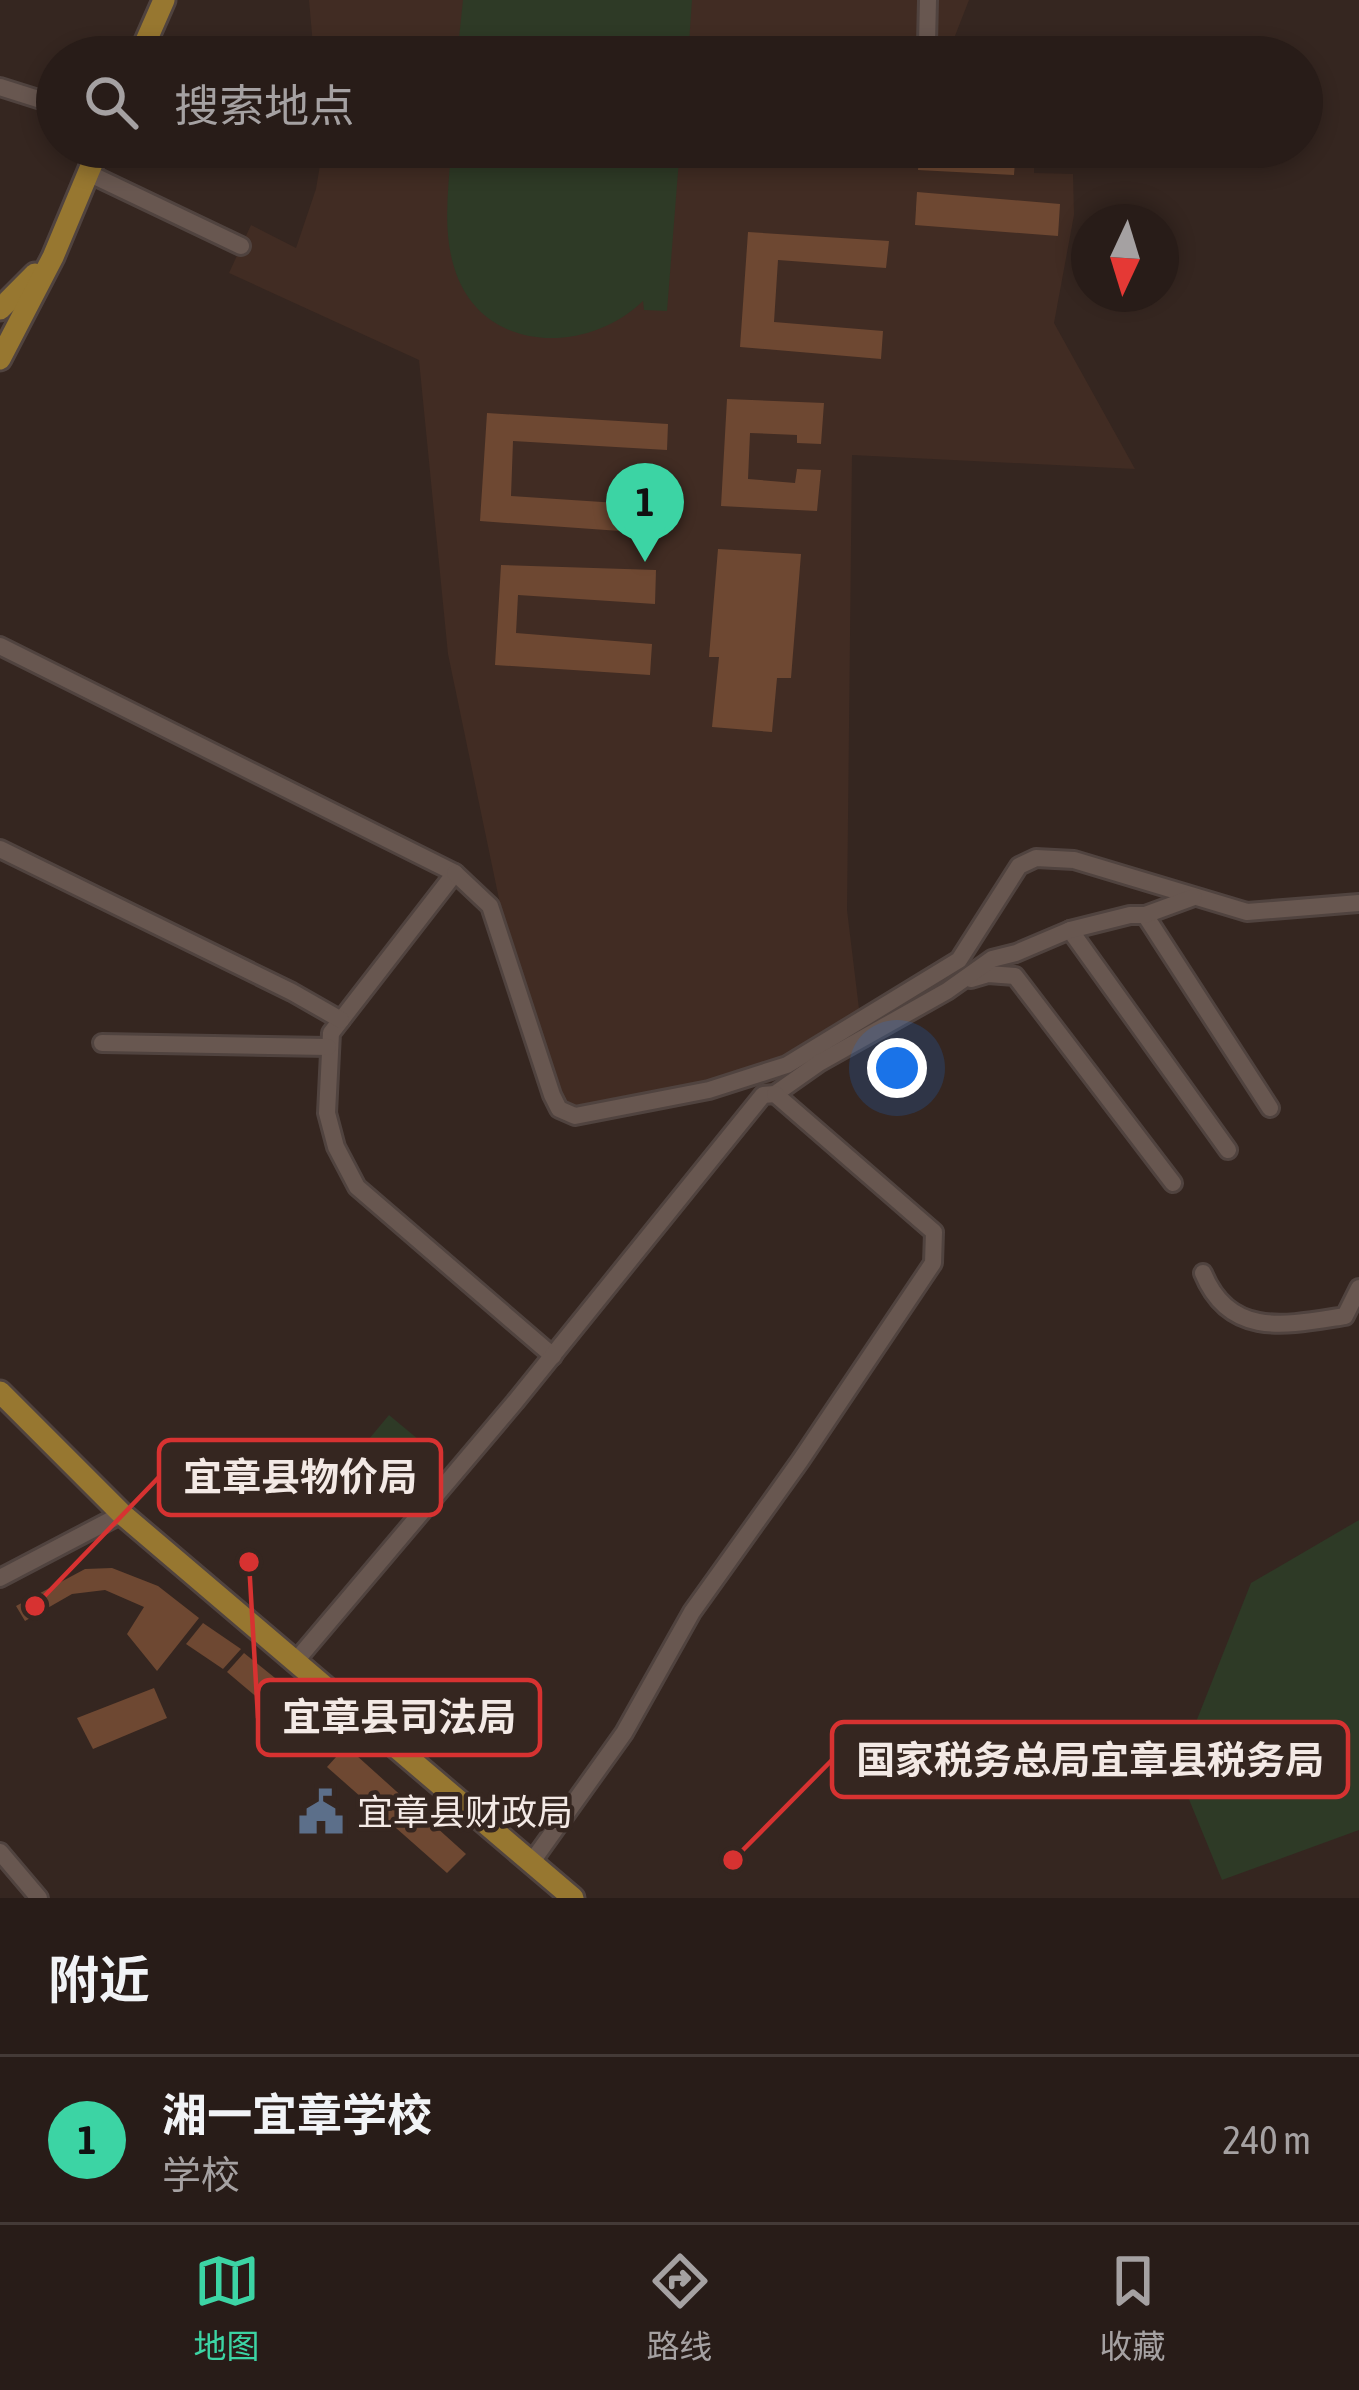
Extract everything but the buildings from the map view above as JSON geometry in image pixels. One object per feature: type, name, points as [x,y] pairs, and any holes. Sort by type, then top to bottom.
[{"type":"main road","points":[[148,36],[164,0]]},
{"type":"main road","points":[[0,359],[53,257],[90,168]]},
{"type":"main road","points":[[0,309],[53,257]]},
{"type":"main road","points":[[0,1392],[122,1514],[573,1898]]},
{"type":"street","points":[[927,36],[928,0]]},
{"type":"street","points":[[0,87],[36,98]]},
{"type":"street","points":[[88,173],[241,246]]},
{"type":"street","points":[[0,646],[454,873],[490,906],[552,1095],[559,1109],[575,1116],[709,1090],[787,1065],[959,960],[1019,866],[1036,858],[1074,860],[1247,912],[1359,903]]},
{"type":"street","points":[[0,849],[341,1020]]},
{"type":"street","points":[[454,873],[332,1033],[328,1113],[336,1147],[357,1187],[553,1356]]},
{"type":"street","points":[[294,1663],[553,1356],[763,1095],[775,1094],[992,958],[1070,930],[1130,914],[1145,915],[1194,897]]},
{"type":"street","points":[[1145,915],[1270,1108]]},
{"type":"street","points":[[1070,930],[1228,1150]]},
{"type":"street","points":[[959,982],[988,974],[1016,976],[1173,1183]]},
{"type":"street","points":[[102,1043],[328,1047]]},
{"type":"street","points":[[531,1863],[624,1733],[692,1612],[800,1462],[933,1263],[934,1232],[775,1094]]},
{"type":"street","points":[[1203,1273],[1213,1297],[1262,1326],[1345,1316],[1359,1288]]},
{"type":"street","points":[[0,1578],[122,1514]]},
{"type":"street","points":[[0,1852],[39,1898]]},
{"type":"shaded area","points":[[309,0],[969,0],[955,36],[312,36]]},
{"type":"shaded area","points":[[320,168],[1034,168],[1034,173],[1073,174],[1071,231],[1054,323],[1135,469],[852,455],[847,910],[860,1017],[791,1060],[721,1082],[574,1110],[558,1097],[504,923],[448,654],[419,360],[229,273],[251,225],[296,248]]},
{"type":"green space","points":[[463,0],[692,0],[689,36],[459,36]]},
{"type":"green space","points":[[450,168],[678,168],[667,311],[644,310],[643,301],[620,319],[565,337],[510,330],[486,317],[467,296],[450,252]]},
{"type":"green space","points":[[389,1415],[442,1459],[421,1483],[369,1439]]},
{"type":"green space","points":[[1359,1520],[1359,1830],[1222,1880],[1177,1770],[1251,1583]]},
{"type":"place","name":"湘一宜章学校","points":[[645,562]]},
{"type":"place","name":"宜章县司法局","points":[[249,1562]]},
{"type":"place","name":"宜章县物价局","points":[[35,1606]]},
{"type":"place","name":"宜章县财政局","points":[[321,1812]]},
{"type":"place","name":"国家税务总局宜章县税务局","points":[[733,1860]]}]
